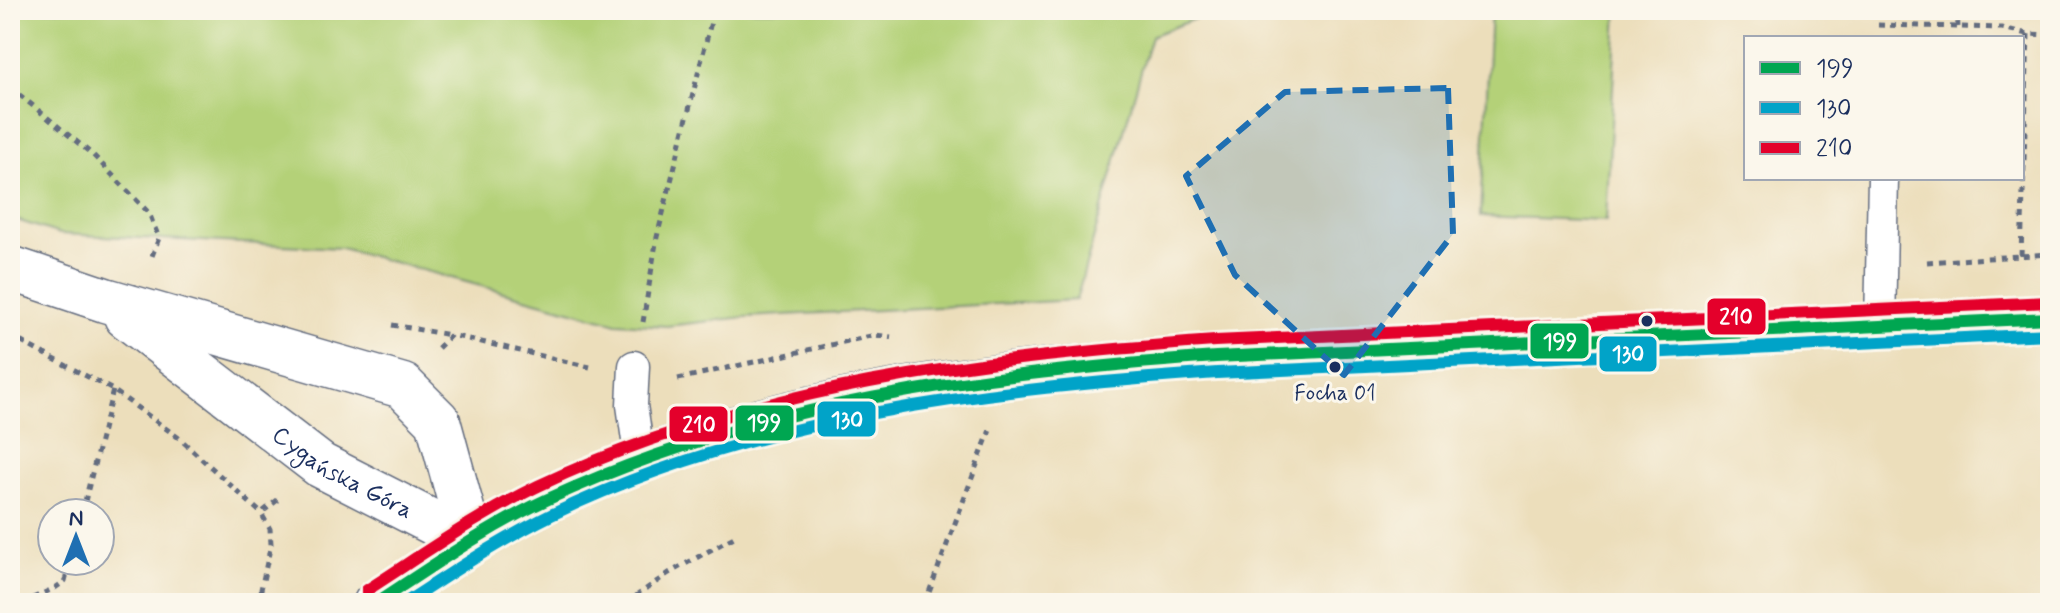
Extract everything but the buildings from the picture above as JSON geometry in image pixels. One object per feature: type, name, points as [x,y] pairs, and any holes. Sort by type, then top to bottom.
[{"type":"street","name":"Cygańska Góra","points":[[10,268],[105,300],[403,386],[438,421],[471,542]]},
{"type":"street","name":"Cygańska Góra","points":[[105,300],[320,465],[471,542]]},
{"type":"street","points":[[376,603],[471,542],[546,500],[640,461],[802,410],[936,383],[1231,358],[2050,318]]},
{"type":"lane","points":[[1880,326],[1883,180]]},
{"type":"lane","points":[[634,366],[632,405],[640,461]]},
{"type":"path","points":[[642,325],[657,237],[714,10]]},
{"type":"path","points":[[1957,10],[1958,27]]},
{"type":"path","points":[[1878,25],[2002,28],[2050,35]]},
{"type":"path","points":[[2024,161],[2028,34]]},
{"type":"path","points":[[10,87],[93,155],[149,213],[159,238]]},
{"type":"path","points":[[2021,256],[2023,180]]},
{"type":"path","points":[[86,497],[113,390]]},
{"type":"path","points":[[925,603],[992,425],[977,428]]},
{"type":"path","points":[[258,603],[271,544],[270,529],[261,513]]},
{"type":"path","points":[[626,603],[669,573],[734,537]]},
{"type":"path","points":[[22,603],[55,588],[66,577]]},
{"type":"highlighted area","points":[[1448,88],[1453,234],[1344,375],[1235,275],[1186,176],[1285,92]]},
{"type":"green space","points":[[10,10],[1217,10],[1151,36],[1076,300],[745,317],[667,326],[617,323],[341,248],[60,234],[10,218]]},
{"type":"green space","points":[[1491,10],[1617,10],[1606,221],[1481,216]]},
{"type":"transit line","name":"210","points":[[367,590],[494,509],[619,451],[701,423],[785,400],[869,382],[1041,357],[1215,341],[2049,302]]},
{"type":"transit line","name":"199","points":[[376,603],[502,523],[546,500],[627,466],[791,415],[874,397],[1043,372],[1216,357],[2050,318]]},
{"type":"transit line","name":"130","points":[[405,603],[532,525],[630,481],[711,453],[793,430],[876,412],[1046,388],[1217,373],[2050,334]]},
{"type":"place","name":"Focha 01","points":[[1335,367]]}]
